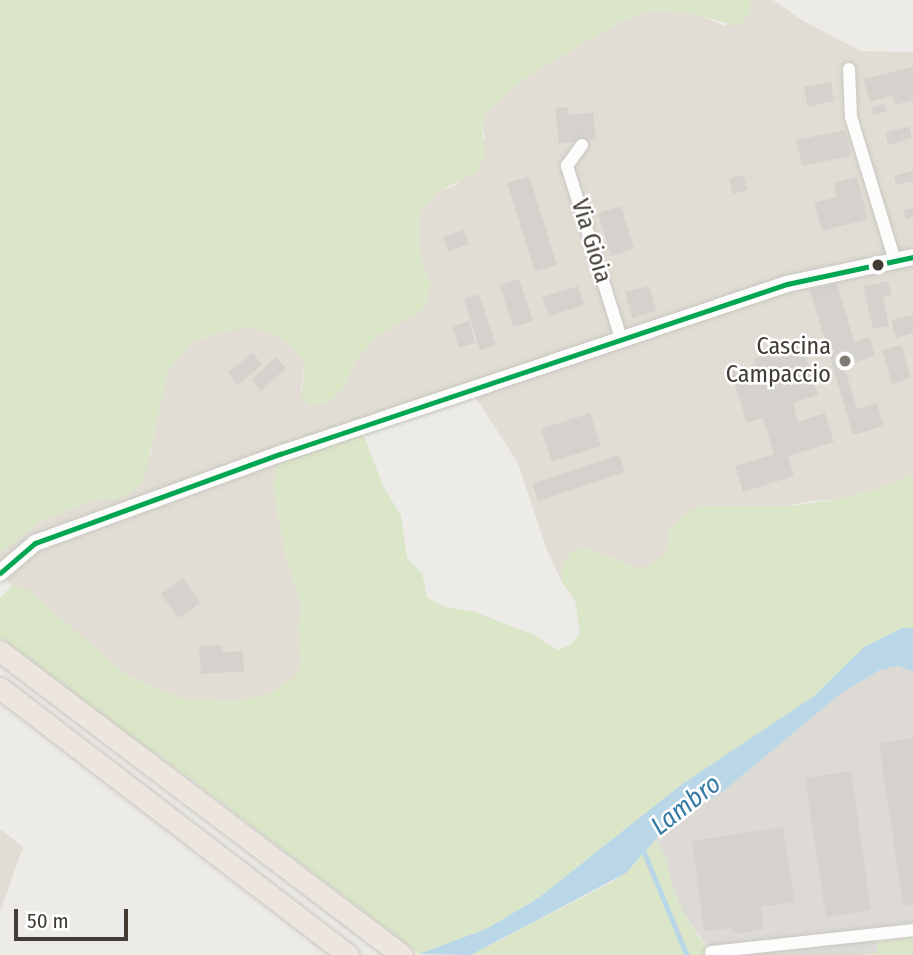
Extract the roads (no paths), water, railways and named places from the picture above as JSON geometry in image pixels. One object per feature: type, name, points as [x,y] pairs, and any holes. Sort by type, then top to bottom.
[{"type":"highway","points":[[0,651],[402,955]]},
{"type":"highway","points":[[0,688],[348,955]]},
{"type":"street","points":[[849,69],[851,117],[895,261]]},
{"type":"street","name":"Via Gioia","points":[[582,145],[567,166],[622,341]]},
{"type":"street","points":[[5,567],[35,543],[280,454],[787,284],[913,257]]},
{"type":"street","points":[[711,952],[913,930]]},
{"type":"water","name":"Lambro","points":[[902,628],[913,628],[913,671],[897,666],[880,670],[840,694],[721,793],[671,822],[626,873],[471,955],[419,954],[486,929],[537,899],[682,784],[814,696],[864,647]]},
{"type":"waterway","points":[[643,849],[687,955]]},
{"type":"place","name":"Cascina Campaccio","points":[[845,361]]}]
